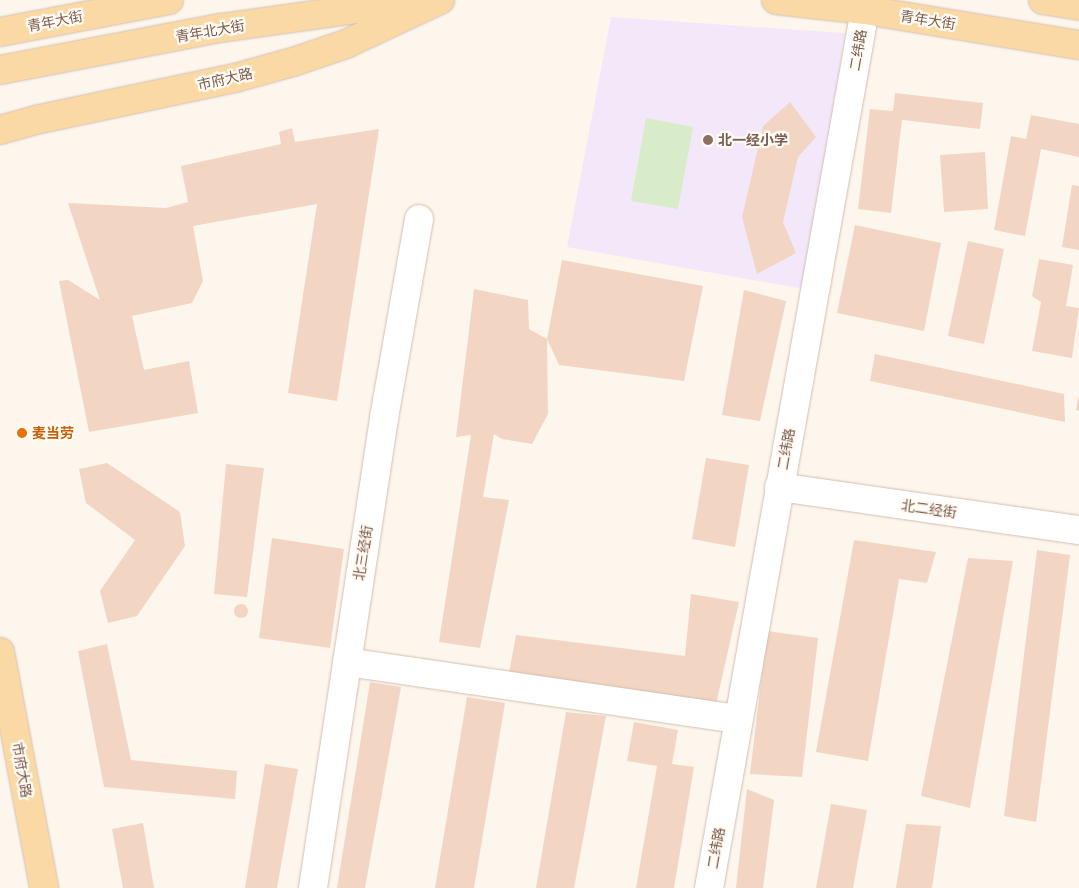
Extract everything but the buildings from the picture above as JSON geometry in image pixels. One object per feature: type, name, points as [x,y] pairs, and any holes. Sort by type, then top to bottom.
[{"type":"main road","name":"青年大街","points":[[0,32],[169,0]]},
{"type":"main road","name":"青年北大街","points":[[0,70],[221,28],[421,0]]},
{"type":"main road","name":"市府大路","points":[[0,130],[40,119],[236,78],[292,62],[346,44],[440,0]]},
{"type":"main road","name":"青年大街","points":[[776,0],[865,10],[1079,45]]},
{"type":"main road","points":[[1042,0],[1079,6]]},
{"type":"main road","name":"市府大路","points":[[0,652],[44,888]]},
{"type":"street","name":"二纬路","points":[[709,888],[865,10]]},
{"type":"street","name":"北三经街","points":[[313,888],[347,662],[418,220]]},
{"type":"street","name":"北二经街","points":[[779,487],[1079,530]]},
{"type":"street","points":[[347,662],[738,719]]},
{"type":"shaded area","name":"北一经小学","points":[[611,17],[845,33],[804,289],[567,247]]},
{"type":"green space","points":[[646,118],[693,127],[678,209],[631,201]]},
{"type":"place","name":"北一经小学","points":[[708,140]]},
{"type":"place","name":"麦当劳","points":[[22,433]]}]
